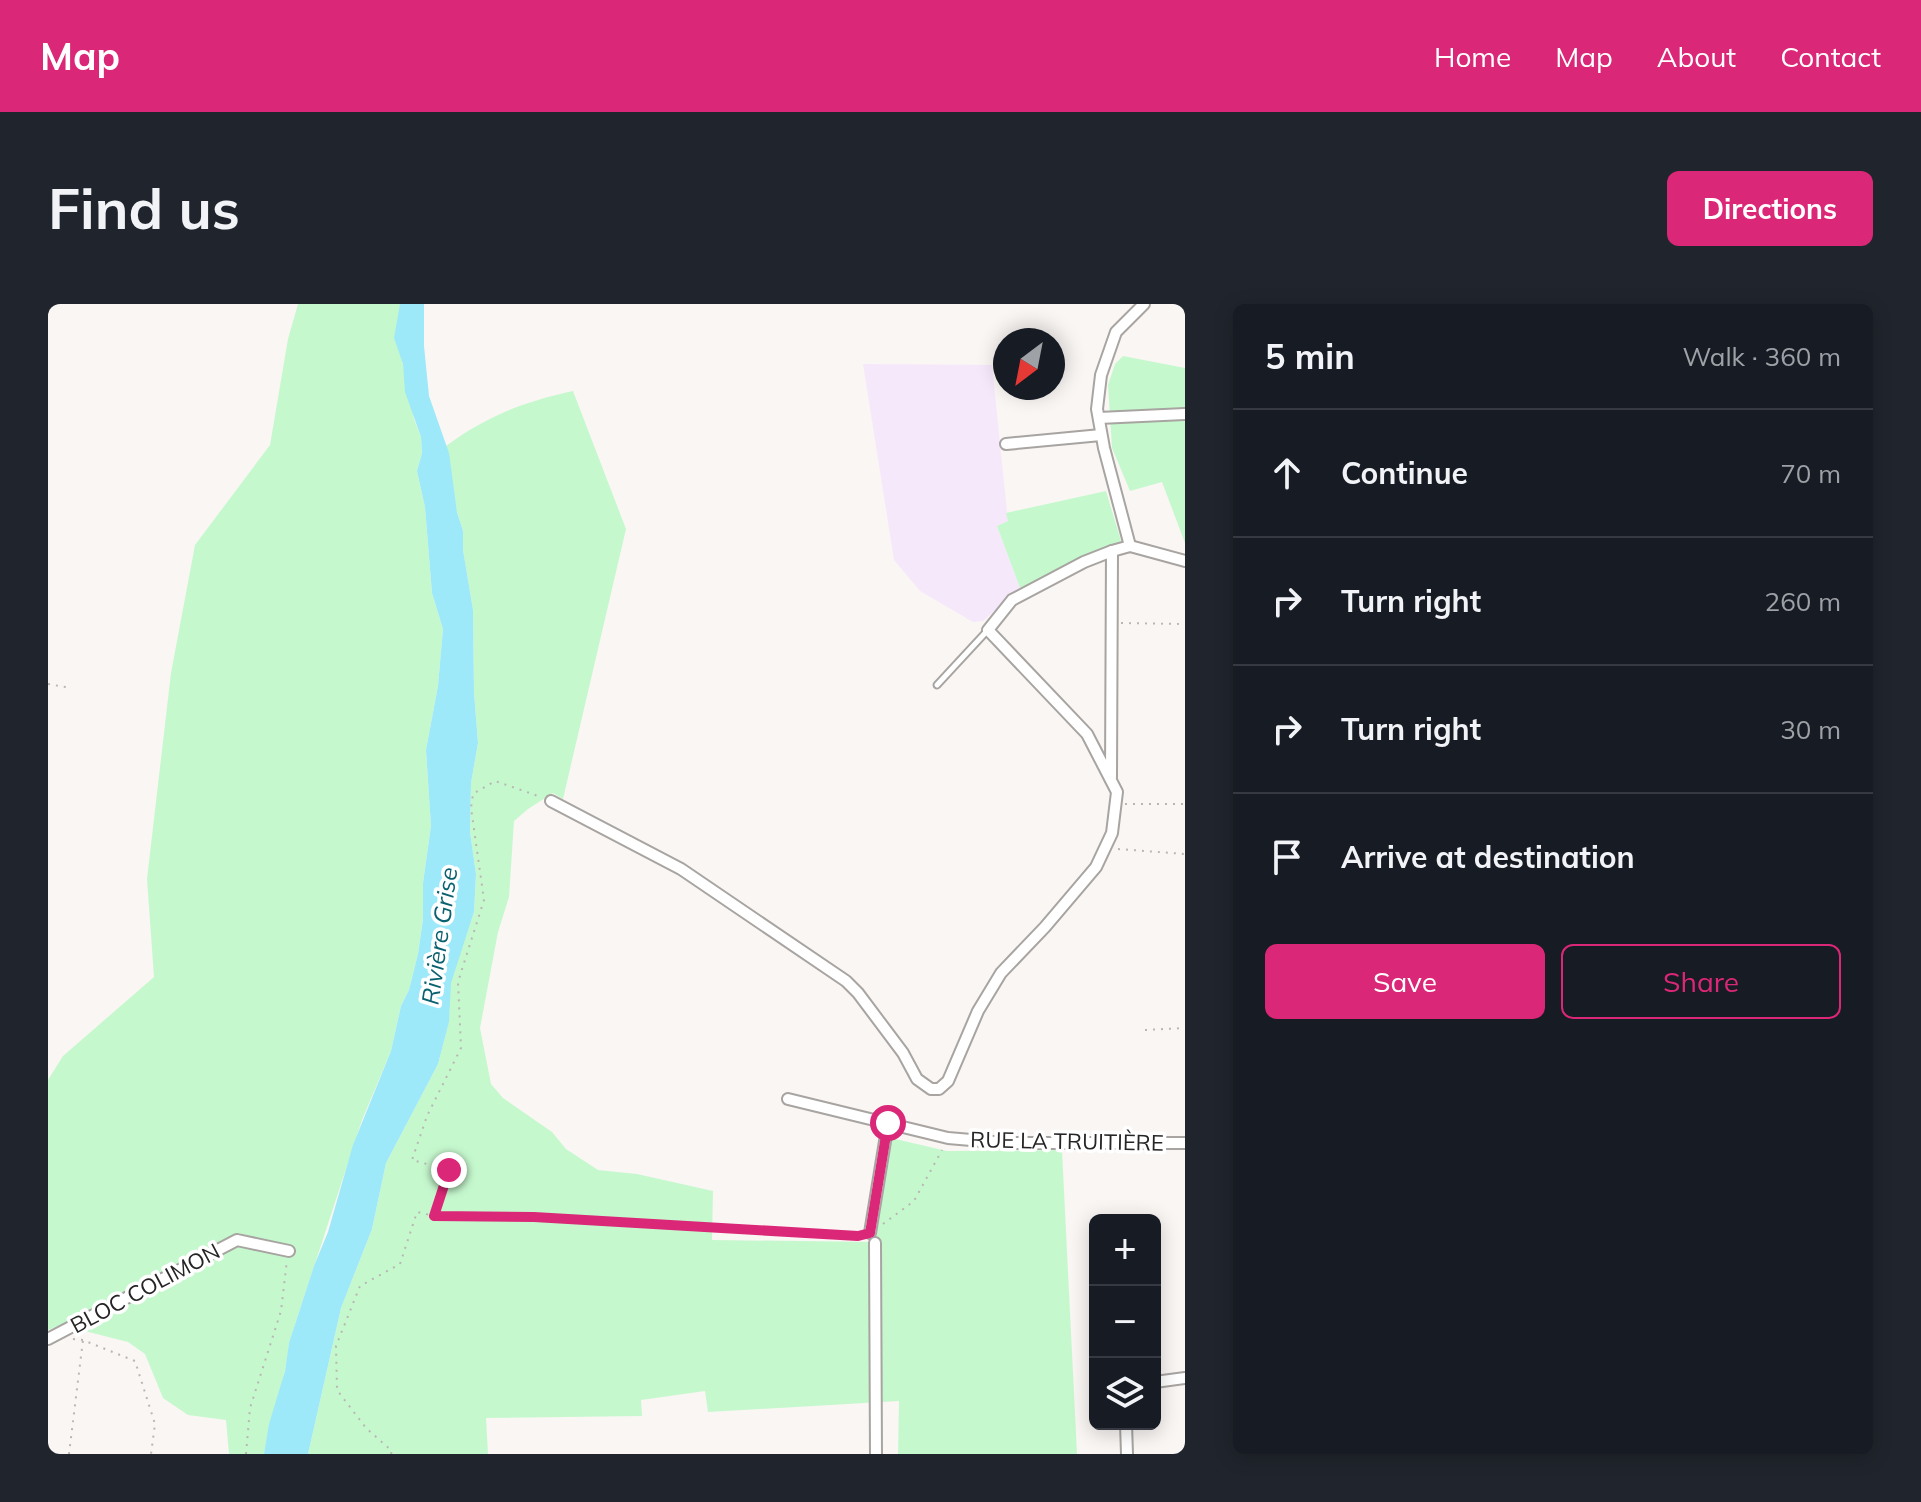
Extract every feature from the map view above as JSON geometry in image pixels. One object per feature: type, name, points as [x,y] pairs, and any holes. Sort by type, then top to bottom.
[{"type":"street","points":[[1130,546],[1097,409],[1101,375],[1116,332],[1144,304]]},
{"type":"street","points":[[1099,418],[1185,414]]},
{"type":"street","points":[[1006,444],[1101,435]]},
{"type":"street","points":[[551,801],[681,869],[846,981],[903,1053],[917,1079],[931,1089],[939,1089],[948,1081],[978,1011],[1001,973],[1096,867],[1112,833],[1117,792],[1087,734],[988,630],[1012,600],[1084,562],[1112,551],[1130,546],[1173,555],[1185,561]]},
{"type":"street","points":[[1111,780],[1112,551]]},
{"type":"street","name":"RUE LA TRUITIÈRE","points":[[788,1099],[948,1138],[1006,1143],[1185,1143]]},
{"type":"street","points":[[876,1454],[872,1238],[888,1123]]},
{"type":"street","name":"BLOC COLIMON","points":[[48,1339],[237,1240],[289,1251]]},
{"type":"street","points":[[1161,1381],[1185,1378]]},
{"type":"street","points":[[1126,1430],[1127,1454]]},
{"type":"lane","points":[[937,685],[988,630]]},
{"type":"path","points":[[1111,623],[1185,624]]},
{"type":"path","points":[[48,684],[71,688]]},
{"type":"path","points":[[434,1216],[449,1170],[412,1160],[427,1116],[461,1048],[458,982],[484,900],[471,808],[473,794],[495,781],[551,801]]},
{"type":"path","points":[[1115,804],[1185,804]]},
{"type":"path","points":[[1105,848],[1185,854]]},
{"type":"path","points":[[1145,1030],[1185,1028]]},
{"type":"path","points":[[391,1454],[392,1451],[366,1428],[337,1390],[336,1346],[360,1286],[400,1264],[417,1212],[434,1216],[534,1217],[872,1238],[914,1201],[948,1138]]},
{"type":"path","points":[[246,1454],[250,1408],[281,1311],[289,1251]]},
{"type":"path","points":[[71,1339],[83,1340],[135,1361],[155,1424],[151,1454]]},
{"type":"path","points":[[69,1454],[83,1340]]},
{"type":"shaded area","points":[[863,364],[992,365],[993,400],[996,400],[1008,521],[997,526],[1020,588],[983,621],[973,622],[920,591],[894,560]]},
{"type":"green space","points":[[298,304],[400,304],[401,355],[414,419],[421,437],[422,453],[417,471],[425,507],[432,593],[443,629],[438,686],[426,750],[431,826],[423,883],[423,918],[409,990],[401,1006],[391,1051],[362,1120],[289,1343],[264,1454],[229,1454],[226,1420],[188,1415],[163,1398],[145,1354],[128,1342],[61,1325],[48,1330],[48,1080],[63,1056],[154,977],[147,879],[171,673],[195,545],[270,445],[288,339]]},
{"type":"green space","points":[[1123,356],[1185,368],[1185,543],[1162,482],[1130,491],[1112,448],[1108,385],[1115,364]]},
{"type":"green space","points":[[573,391],[626,529],[563,799],[553,793],[514,821],[509,897],[498,932],[480,1028],[491,1084],[503,1098],[552,1132],[566,1149],[598,1170],[637,1174],[713,1191],[712,1240],[875,1242],[891,1138],[947,1151],[1062,1150],[1077,1454],[898,1454],[899,1401],[708,1412],[705,1391],[641,1400],[642,1416],[486,1418],[488,1454],[308,1454],[341,1308],[372,1229],[386,1163],[438,1064],[449,1021],[450,983],[474,912],[476,874],[470,832],[471,783],[478,743],[473,610],[463,531],[446,446],[506,411]]},
{"type":"green space","points":[[1106,491],[1121,541],[1020,588],[997,526],[1008,521],[1006,513]]},
{"type":"water","name":"Rivière Grise","points":[[400,304],[424,304],[429,396],[449,453],[473,610],[478,743],[471,783],[470,832],[476,874],[474,912],[451,983],[449,1022],[438,1064],[386,1163],[372,1229],[341,1308],[308,1454],[264,1454],[289,1343],[328,1232],[353,1145],[391,1051],[401,1006],[409,990],[418,954],[423,919],[423,883],[431,826],[426,750],[438,686],[443,629],[432,593],[425,507],[417,471],[422,453],[421,437],[405,392],[403,364],[394,338]]},
{"type":"route","points":[[449,1170],[434,1216],[534,1217],[858,1236],[870,1233],[888,1123]]}]
